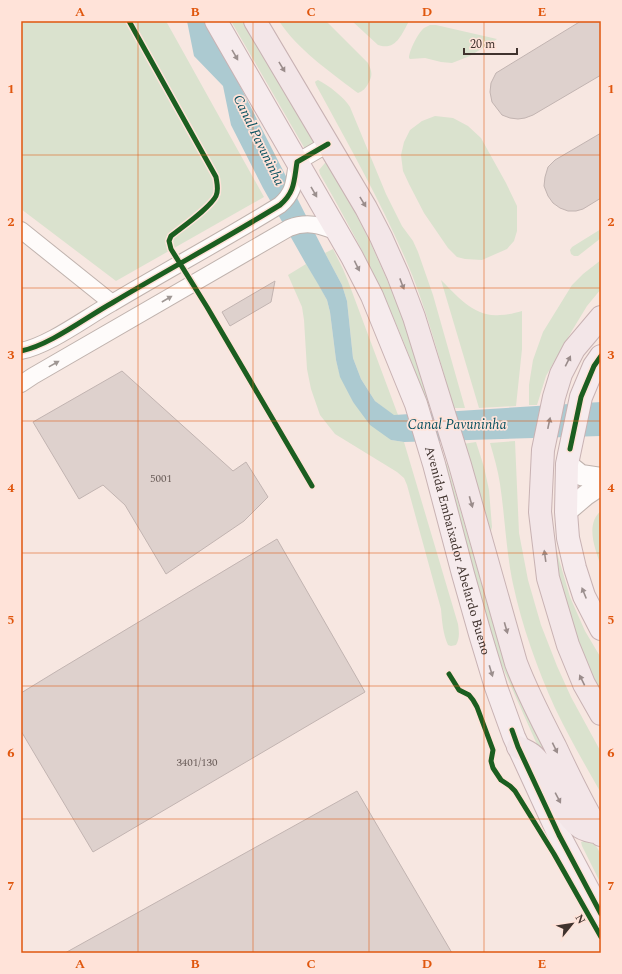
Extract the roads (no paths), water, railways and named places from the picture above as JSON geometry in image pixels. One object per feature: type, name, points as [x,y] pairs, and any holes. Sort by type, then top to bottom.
[{"type":"highway","name":"Avenida Embaixador Abelardo Bueno","points":[[255,21],[366,208],[396,269],[414,317],[460,465],[521,677],[600,834]]},
{"type":"highway","points":[[601,317],[574,349],[562,374],[554,397],[543,450],[540,512],[548,578],[568,645],[584,684],[601,714]]},
{"type":"highway","points":[[518,747],[532,754],[536,758],[566,814],[581,828],[600,834]]},
{"type":"main road","name":"Avenida Embaixador Abelardo Bueno","points":[[216,21],[338,232],[372,296],[416,404],[434,464],[480,634],[496,687],[518,747],[559,835],[601,914]]},
{"type":"main road","points":[[601,356],[594,366],[581,397],[568,456],[566,512],[568,538],[575,568],[584,596],[601,628]]},
{"type":"street","points":[[21,351],[35,347],[49,340],[280,205],[289,196],[293,188],[297,162],[328,144]]},
{"type":"street","points":[[21,384],[288,228],[304,224],[324,227],[338,232]]},
{"type":"street","points":[[21,230],[112,303]]},
{"type":"street","points":[[568,456],[581,475],[601,478]]},
{"type":"street","points":[[566,512],[586,495],[601,485]]},
{"type":"water","name":"Canal Pavuninha","points":[[187,21],[207,21],[342,285],[347,301],[353,358],[361,379],[375,401],[394,415],[601,402],[601,436],[404,442],[391,440],[370,425],[353,402],[340,377],[327,300],[263,188],[231,125],[223,86],[194,56]]}]
